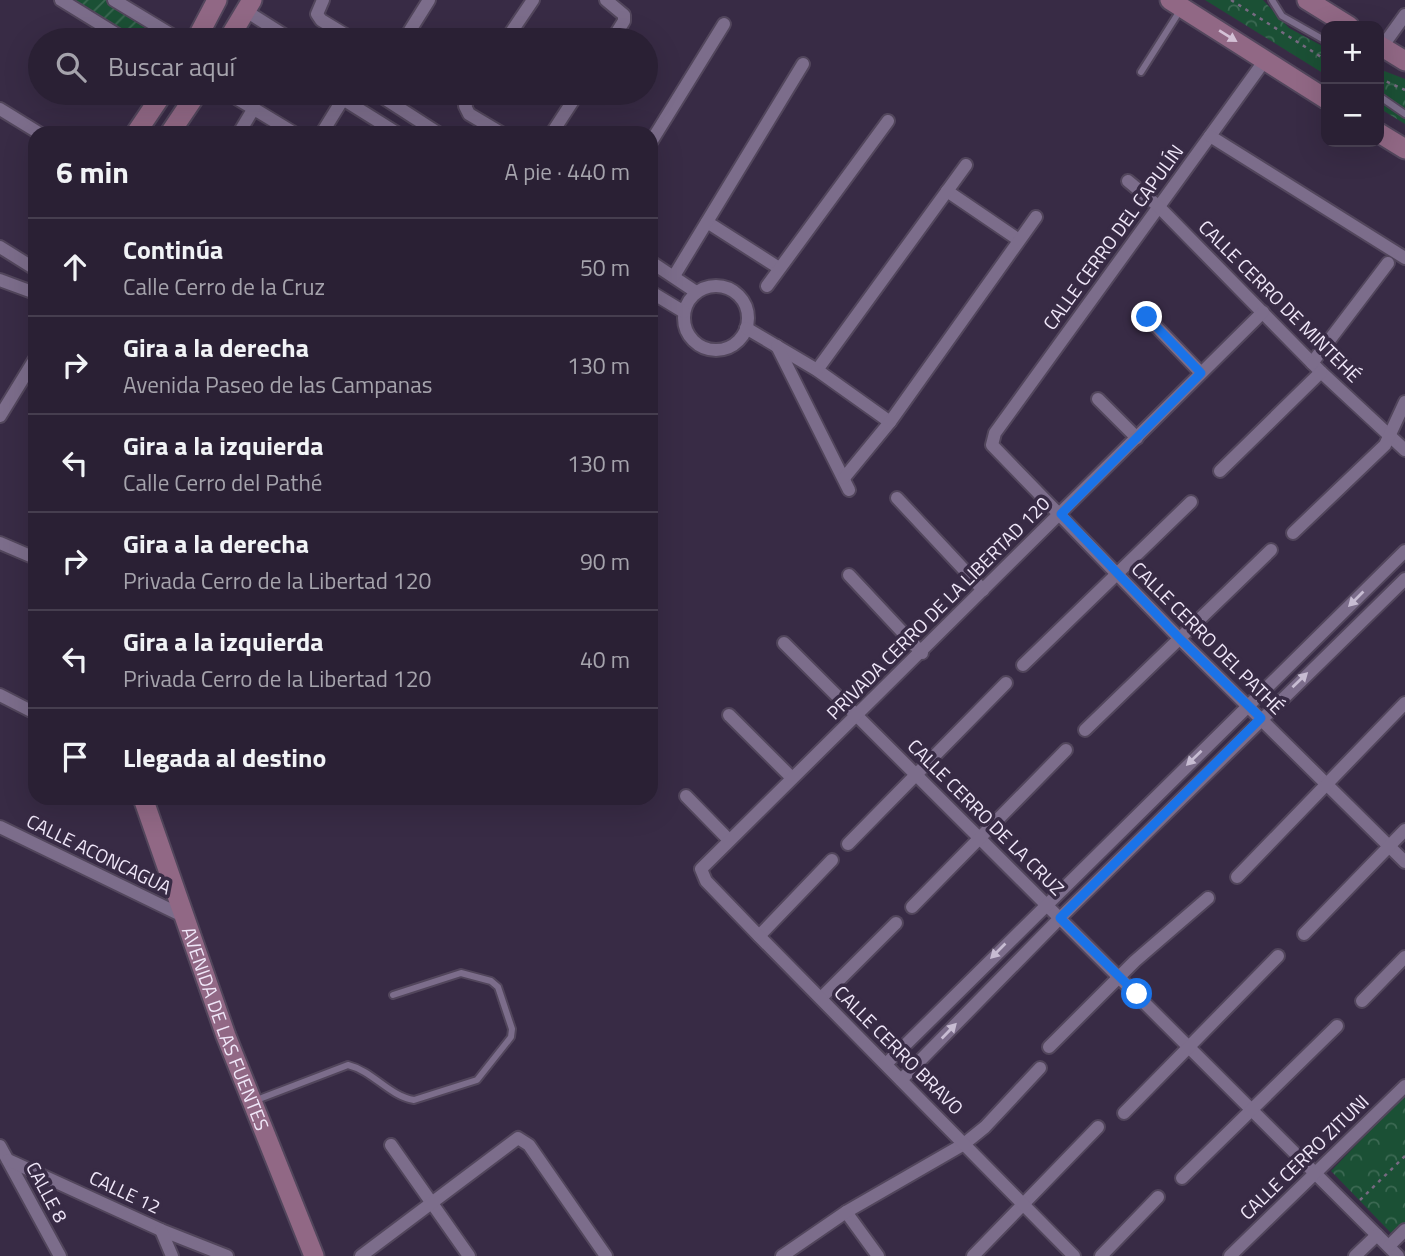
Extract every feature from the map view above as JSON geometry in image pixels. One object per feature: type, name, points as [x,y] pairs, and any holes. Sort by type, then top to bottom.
[{"type":"main road","points":[[202,28],[217,0]]},
{"type":"main road","points":[[1309,0],[1341,21]]},
{"type":"main road","points":[[1176,4],[1321,95]]},
{"type":"main road","points":[[240,28],[249,6]]},
{"type":"main road","points":[[1384,51],[1402,59]]},
{"type":"main road","points":[[141,126],[155,105]]},
{"type":"main road","points":[[175,126],[189,105]]},
{"type":"main road","points":[[1384,136],[1405,149]]},
{"type":"main road","name":"AVENIDA DE LAS FUENTES","points":[[145,805],[181,915],[314,1256]]},
{"type":"street","points":[[61,0],[107,28]]},
{"type":"street","points":[[114,0],[160,28]]},
{"type":"street","points":[[323,0],[317,15],[334,28]]},
{"type":"street","points":[[412,28],[429,0]]},
{"type":"street","points":[[514,28],[533,0]]},
{"type":"street","points":[[606,0],[624,15],[620,28]]},
{"type":"street","points":[[249,6],[277,28]]},
{"type":"street","points":[[1384,44],[1405,15]]},
{"type":"street","points":[[658,131],[724,24]]},
{"type":"street","name":"CALLE CERRO DEL CAPULÍN","points":[[992,438],[1265,60]]},
{"type":"street","points":[[674,276],[803,64]]},
{"type":"street","points":[[249,105],[283,126]]},
{"type":"street","points":[[325,126],[334,105]]},
{"type":"street","points":[[352,105],[386,126]]},
{"type":"street","points":[[393,105],[424,126]]},
{"type":"street","points":[[465,105],[469,114],[489,126]]},
{"type":"street","points":[[557,126],[570,105]]},
{"type":"street","points":[[243,126],[254,108]]},
{"type":"street","points":[[0,110],[28,127]]},
{"type":"street","points":[[768,286],[888,121]]},
{"type":"street","points":[[1210,136],[1405,258]]},
{"type":"street","points":[[817,370],[966,165]]},
{"type":"street","name":"CALLE CERRO DE MINTEHÉ","points":[[1128,181],[1158,206],[1316,367],[1405,450]]},
{"type":"street","points":[[947,191],[1019,240]]},
{"type":"street","points":[[777,346],[846,484],[1036,217]]},
{"type":"street","points":[[707,222],[779,268]]},
{"type":"street","points":[[0,247],[28,265]]},
{"type":"street","points":[[1220,471],[1316,367],[1388,263]]},
{"type":"street","points":[[658,266],[696,292]]},
{"type":"street","points":[[0,280],[28,290]]},
{"type":"street","points":[[720,286],[732,290],[742,299],[747,311],[746,328],[734,346],[722,351],[708,350],[688,335],[684,312],[696,292],[720,286]]},
{"type":"street","points":[[658,296],[684,312]]},
{"type":"street","name":"PRIVADA CERRO DE LA LIBERTAD 120","points":[[701,869],[922,653],[1263,312]]},
{"type":"street","points":[[1147,317],[1201,373]]},
{"type":"street","points":[[746,328],[817,370],[890,422]]},
{"type":"street","points":[[0,416],[28,370]]},
{"type":"street","points":[[1098,399],[1137,438]]},
{"type":"street","points":[[1293,533],[1385,444],[1405,402]]},
{"type":"street","name":"CALLE CERRO DEL PATHÉ","points":[[992,438],[996,451],[1061,514],[1180,639],[1405,862]]},
{"type":"street","points":[[897,498],[983,590]]},
{"type":"street","points":[[1023,665],[1191,502]]},
{"type":"street","points":[[0,543],[28,555]]},
{"type":"street","points":[[1085,730],[1271,550]]},
{"type":"street","points":[[886,1064],[1405,551]]},
{"type":"street","points":[[849,575],[922,653]]},
{"type":"street","points":[[901,1080],[1261,718],[1405,579]]},
{"type":"street","name":"CALLE CERRO DE LA CRUZ","points":[[784,643],[1190,1045],[1393,1251]]},
{"type":"street","points":[[848,845],[1006,682]]},
{"type":"street","points":[[0,695],[28,709]]},
{"type":"street","points":[[1237,877],[1325,783],[1405,704]]},
{"type":"street","points":[[729,715],[792,778]]},
{"type":"street","points":[[912,907],[981,840],[1066,750]]},
{"type":"street","points":[[686,796],[729,840]]},
{"type":"street","name":"CALLE ACONCAGUA","points":[[0,827],[181,915]]},
{"type":"street","points":[[1304,934],[1405,830]]},
{"type":"street","points":[[759,936],[832,860]]},
{"type":"street","name":"CALLE CERRO BRAVO","points":[[701,869],[706,881],[759,936],[1074,1256]]},
{"type":"street","points":[[1049,1047],[1120,977],[1208,898]]},
{"type":"street","points":[[821,998],[895,923]]},
{"type":"street","points":[[1124,1113],[1278,956]]},
{"type":"street","points":[[1362,1001],[1405,957]]},
{"type":"street","points":[[1182,1178],[1337,1026]]},
{"type":"street","points":[[782,1256],[846,1212],[964,1144],[985,1127],[1040,1068]]},
{"type":"street","name":"CALLE CERRO ZITUNI","points":[[1230,1256],[1405,1086]]},
{"type":"street","points":[[973,1256],[1098,1127]]},
{"type":"street","points":[[361,1256],[518,1138],[529,1145],[606,1256]]},
{"type":"street","points":[[391,1145],[469,1256]]},
{"type":"street","name":"CALLE 8","points":[[0,1146],[60,1256]]},
{"type":"street","name":"CALLE 12","points":[[8,1160],[161,1230],[227,1256]]},
{"type":"street","points":[[1101,1256],[1158,1197]]},
{"type":"street","points":[[846,1212],[878,1256]]},
{"type":"street","points":[[161,1230],[172,1256]]},
{"type":"street","points":[[1393,1251],[1405,1230]]},
{"type":"street","points":[[1356,1256],[1377,1234]]},
{"type":"lane","points":[[1272,0],[1282,16],[1321,38]]},
{"type":"lane","points":[[1141,72],[1176,4]]},
{"type":"lane","points":[[1384,99],[1405,114]]},
{"type":"lane","points":[[252,1102],[348,1065],[358,1067],[404,1099],[414,1101],[477,1080],[511,1037],[512,1029],[498,987],[491,981],[461,973],[393,995]]},
{"type":"path","points":[[1231,1],[1321,57]]},
{"type":"path","points":[[1384,81],[1405,90]]},
{"type":"path","points":[[1350,1210],[1405,1156]]},
{"type":"green space","points":[[66,0],[108,0],[153,28],[113,28]]},
{"type":"green space","points":[[1205,0],[1263,0],[1289,28],[1321,45],[1321,72]]},
{"type":"green space","points":[[1384,71],[1405,79],[1405,124],[1384,111]]},
{"type":"green space","points":[[1405,1094],[1405,1226],[1394,1236],[1331,1171]]},
{"type":"route","points":[[1137,994],[1060,918],[1261,718],[1180,639],[1061,514],[1201,373],[1147,317]]}]
